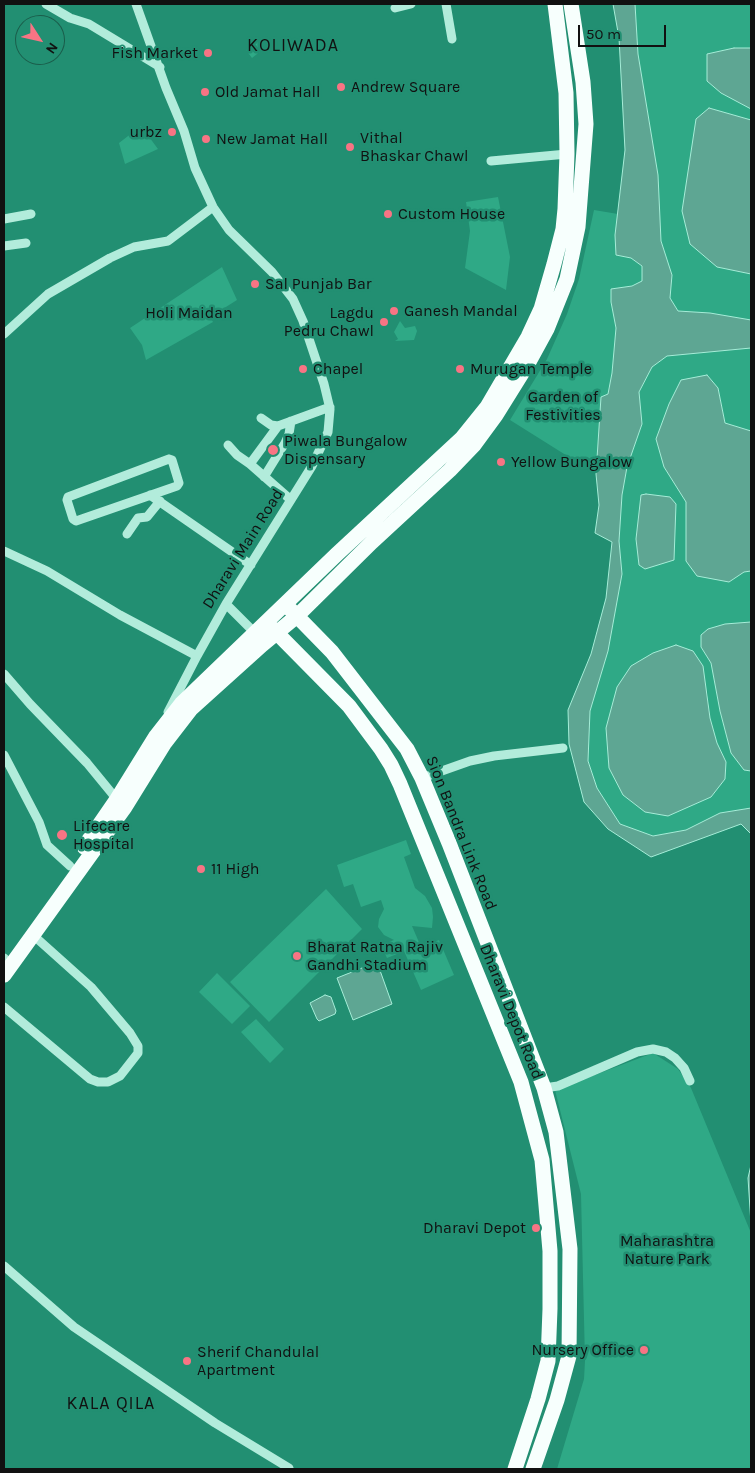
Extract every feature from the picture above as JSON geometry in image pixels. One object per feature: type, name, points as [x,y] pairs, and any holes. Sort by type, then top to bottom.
[{"type":"main road","points":[[4,959],[191,710],[262,645],[297,616],[372,542],[450,470],[474,445],[496,415],[529,362],[547,329],[566,279],[570,230],[567,183],[566,93],[556,10],[572,8],[583,82],[586,124],[583,180],[570,230],[528,337],[487,407],[462,438],[337,554],[181,704],[156,736],[121,803]]},
{"type":"main road","name":"Sion Bandra Link Road","points":[[286,604],[332,652],[407,749],[422,778],[458,867],[544,1088],[556,1132],[570,1249],[569,1356],[557,1400],[533,1469]]},
{"type":"main road","name":"Dharavi Depot Road","points":[[267,622],[349,706],[381,749],[400,784],[521,1082],[542,1160],[550,1251],[548,1361],[533,1417],[515,1469]]},
{"type":"main road","points":[[4,975],[33,935],[78,862]]},
{"type":"main road","points":[[438,876],[458,867]]},
{"type":"main road","points":[[457,923],[477,916]]},
{"type":"street","points":[[46,4],[70,18],[89,24],[160,67]]},
{"type":"street","name":"Dharavi Main Road","points":[[136,4],[195,168],[213,207],[229,230],[272,272],[294,299],[303,321],[330,407],[328,432],[312,466],[226,604],[156,736]]},
{"type":"street","points":[[396,8],[411,4]]},
{"type":"street","points":[[446,4],[452,39]]},
{"type":"street","points":[[491,161],[567,154]]},
{"type":"street","points":[[5,329],[48,294],[110,258],[134,247],[168,241],[213,207]]},
{"type":"street","points":[[4,219],[31,214]]},
{"type":"street","points":[[4,246],[26,243]]},
{"type":"street","points":[[261,418],[271,425],[278,426],[330,407]]},
{"type":"street","points":[[264,477],[286,443],[290,434],[291,421]]},
{"type":"street","points":[[250,464],[278,426]]},
{"type":"street","points":[[228,445],[237,455],[291,500]]},
{"type":"street","points":[[171,459],[179,484],[150,495],[76,521],[66,499],[171,459]]},
{"type":"street","points":[[150,495],[251,564]]},
{"type":"street","points":[[127,534],[138,518],[147,517],[160,501]]},
{"type":"street","points":[[4,551],[47,571],[120,615],[197,656]]},
{"type":"street","points":[[226,604],[255,632]]},
{"type":"street","points":[[4,674],[30,704],[87,762],[121,803]]},
{"type":"street","points":[[422,778],[470,761],[494,756],[563,748]]},
{"type":"street","points":[[4,755],[39,822],[47,845],[78,862]]},
{"type":"street","points":[[4,1007],[90,1079],[98,1082],[108,1082],[120,1076],[138,1053],[138,1046],[130,1033],[91,987],[33,935]]},
{"type":"street","points":[[544,1088],[558,1086],[637,1052],[653,1049],[666,1052],[675,1058],[684,1068],[690,1081]]},
{"type":"street","points":[[4,1266],[74,1327],[215,1423],[288,1468]]},
{"type":"green space","points":[[635,4],[751,4],[751,48],[734,48],[707,54],[707,81],[721,93],[751,109],[751,120],[709,108],[717,267],[751,274],[751,320],[710,313],[678,311],[670,298],[672,275],[661,241],[658,175],[638,54]]},
{"type":"green space","points":[[258,39],[264,43],[262,50],[252,58],[246,50]]},
{"type":"green space","points":[[141,126],[158,149],[125,164],[119,143]]},
{"type":"green space","points":[[498,197],[510,257],[506,290],[465,268],[470,231],[466,202]]},
{"type":"green space","name":"Garden of Festivities","points":[[594,210],[618,214],[615,235],[631,258],[642,266],[642,282],[632,286],[611,302],[616,328],[608,394],[601,398],[596,474],[510,420],[547,359],[567,314],[579,279]]},
{"type":"green space","name":"Holi Maidan","points":[[222,267],[237,300],[210,317],[213,322],[146,360],[142,345],[130,328]]},
{"type":"green space","points":[[400,321],[405,328],[415,326],[417,331],[414,340],[395,341],[398,339],[394,332]]},
{"type":"green space","points":[[751,348],[751,431],[725,423],[718,388],[664,467],[686,502],[686,525],[729,582],[744,572],[751,571],[751,622],[701,647],[711,663],[720,711],[731,753],[744,770],[751,771],[751,808],[720,813],[686,830],[653,836],[620,824],[597,788],[588,761],[590,711],[608,651],[622,574],[619,541],[622,495],[627,467],[642,424],[639,392],[652,367],[667,356]],"holes":[[[641,495],[639,565],[636,539]],[[707,689],[710,718],[717,743],[726,762],[711,797],[668,816]]]},
{"type":"green space","points":[[406,840],[411,854],[404,857],[415,888],[425,896],[432,908],[433,917],[432,928],[412,926],[421,947],[439,940],[454,975],[421,990],[404,951],[387,958],[381,945],[394,940],[384,935],[378,927],[379,919],[384,909],[381,900],[361,907],[353,884],[344,887],[337,865]]},
{"type":"green space","name":"Bharat Ratna Rajiv Gandhi Stadium","points":[[326,889],[362,929],[269,1022],[230,982]]},
{"type":"green space","points":[[217,973],[250,1006],[232,1024],[199,992]]},
{"type":"green space","points":[[256,1019],[284,1049],[270,1063],[241,1032]]},
{"type":"green space","name":"Maharashtra Nature Park","points":[[653,1053],[678,1069],[691,1088],[751,1233],[751,1469],[557,1469],[584,1379],[585,1361],[581,1194],[555,1090]]},
{"type":"water","points":[[613,4],[635,4],[638,54],[658,175],[661,241],[672,275],[670,298],[678,311],[710,313],[751,320],[751,348],[667,356],[652,367],[639,392],[642,424],[627,467],[622,495],[619,541],[622,574],[608,651],[590,711],[588,761],[597,788],[620,824],[653,836],[686,830],[720,813],[751,808],[751,834],[741,824],[651,857],[608,829],[584,802],[569,744],[568,710],[591,654],[606,598],[612,542],[595,533],[599,505],[596,474],[601,397],[608,394],[616,328],[611,302],[611,289],[632,286],[642,281],[642,266],[631,258],[616,255],[615,235],[625,150],[619,38]]},
{"type":"water","points":[[734,48],[751,48],[751,109],[721,93],[707,81],[707,54]]},
{"type":"water","points":[[709,108],[751,120],[751,274],[717,267],[690,244],[682,211],[696,119]]},
{"type":"water","points":[[707,375],[718,388],[725,423],[751,431],[751,571],[744,572],[729,582],[697,576],[686,561],[686,502],[664,467],[656,439],[669,404],[681,380]]},
{"type":"water","points":[[641,495],[670,497],[676,504],[674,560],[645,569],[639,565],[636,539]]},
{"type":"water","points":[[751,622],[751,771],[744,770],[731,753],[720,711],[711,663],[701,647],[701,635],[708,629],[725,624]]},
{"type":"water","points":[[676,645],[693,651],[703,666],[710,718],[717,743],[726,762],[725,779],[711,797],[668,816],[645,812],[623,795],[609,768],[606,728],[617,687],[631,666],[653,653]]},
{"type":"water","points":[[377,962],[392,1004],[353,1020],[337,978]]},
{"type":"water","points":[[325,995],[331,997],[336,1011],[335,1014],[319,1021],[310,1003]]},
{"type":"water","points":[[751,1165],[751,1224],[748,1178]]},
{"type":"place","name":"Fish Market","points":[[208,53]]},
{"type":"place","name":"Andrew Square","points":[[341,87]]},
{"type":"place","name":"Old Jamat Hall","points":[[205,92]]},
{"type":"place","name":"urbz","points":[[172,132]]},
{"type":"place","name":"New Jamat Hall","points":[[206,139]]},
{"type":"place","name":"Vithal Bhaskar Chawl","points":[[350,147]]},
{"type":"place","name":"Custom House","points":[[388,214]]},
{"type":"place","name":"Sal Punjab Bar","points":[[255,284]]},
{"type":"place","name":"Ganesh Mandal","points":[[394,311]]},
{"type":"place","name":"Lagdu Pedru Chawl","points":[[384,322]]},
{"type":"place","name":"Chapel","points":[[303,369]]},
{"type":"place","name":"Murugan Temple","points":[[460,369]]},
{"type":"place","name":"Piwala Bungalow Dispensary","points":[[273,450]]},
{"type":"place","name":"Yellow Bungalow","points":[[501,462]]},
{"type":"place","name":"Lifecare Hospital","points":[[62,835]]},
{"type":"place","name":"11 High","points":[[201,869]]},
{"type":"place","name":"Bharat Ratna Rajiv Gandhi Stadium","points":[[297,956]]},
{"type":"place","name":"Dharavi Depot","points":[[536,1228]]},
{"type":"place","name":"Nursery Office","points":[[644,1350]]},
{"type":"place","name":"Sherif Chandulal Apartment","points":[[187,1361]]},
{"type":"district","name":"KOLIWADA","points":[[293,46]]},
{"type":"district","name":"KALA QILA","points":[[111,1404]]}]
